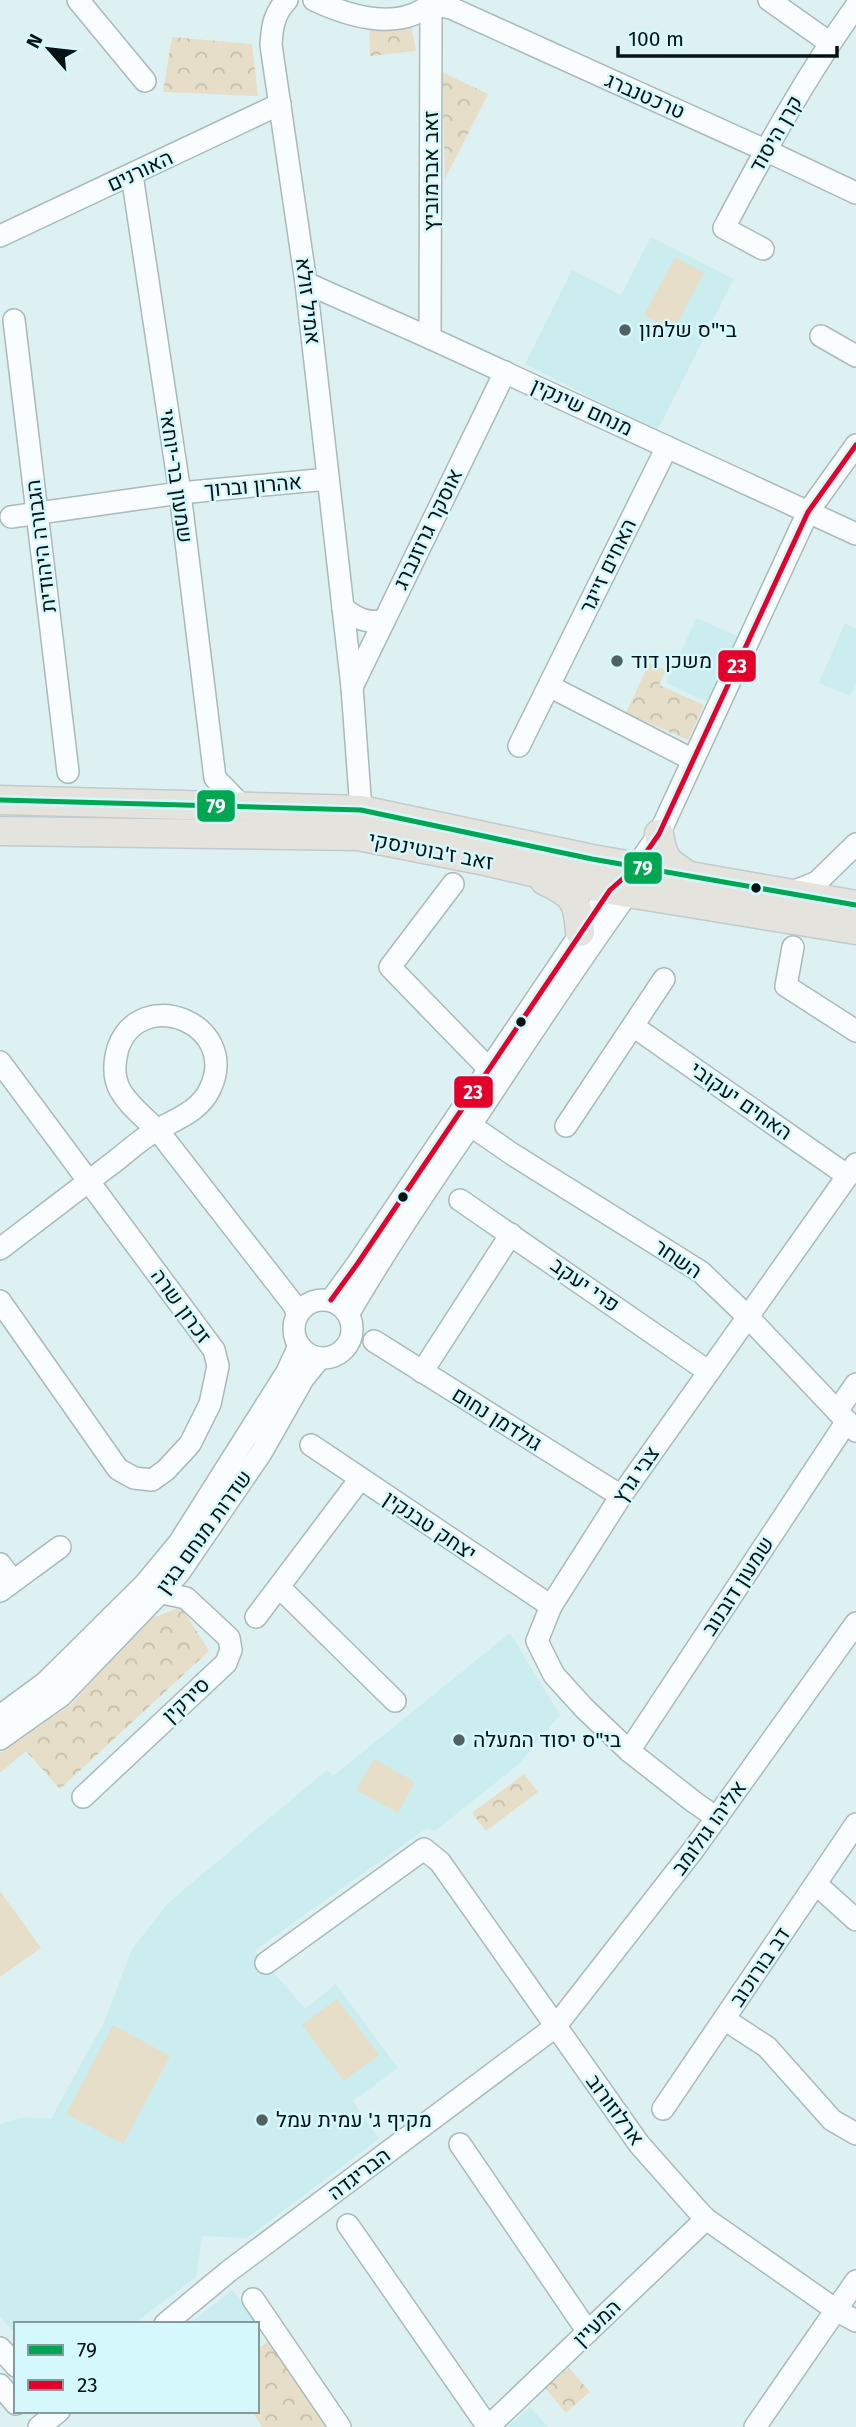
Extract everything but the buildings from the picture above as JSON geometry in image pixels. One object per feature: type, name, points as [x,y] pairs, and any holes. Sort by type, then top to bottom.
[{"type":"main road","name":"זאב ז'בוטינסקי","points":[[0,800],[361,810],[625,883],[847,928]]},
{"type":"main road","name":"זאב ז'בוטינסקי","points":[[0,831],[358,836],[523,871],[625,883],[689,876],[856,905]]},
{"type":"main road","points":[[659,834],[662,853],[668,863],[689,876]]},
{"type":"main road","points":[[523,871],[566,892],[579,908],[580,932]]},
{"type":"street","points":[[78,0],[145,80]]},
{"type":"street","name":"אמיל זולא","points":[[287,0],[280,7],[273,22],[271,45],[306,284],[352,687],[361,810]]},
{"type":"street","points":[[314,0],[352,16],[380,19],[408,16],[433,2]]},
{"type":"street","points":[[769,0],[830,43]]},
{"type":"street","name":"טרכטנברג","points":[[433,2],[765,150],[856,194]]},
{"type":"street","name":"זאב אברמוביץ","points":[[430,338],[433,2]]},
{"type":"street","name":"קרן היסוד","points":[[763,249],[724,228],[765,150],[830,43],[856,6]]},
{"type":"street","name":"האורנים","points":[[0,236],[280,104]]},
{"type":"street","name":"שמעון בר-יוחאי","points":[[132,175],[180,493],[215,778]]},
{"type":"street","name":"מנחם שינקין","points":[[306,284],[505,372],[856,534]]},
{"type":"street","name":"הגבורה היהודית","points":[[14,320],[68,772]]},
{"type":"street","points":[[821,336],[856,356]]},
{"type":"street","name":"אוסקר גרוזנברג","points":[[352,687],[505,372]]},
{"type":"street","points":[[349,1313],[374,1269],[659,834],[808,512],[856,445]]},
{"type":"street","name":"האחים זייגר","points":[[519,746],[667,447]]},
{"type":"street","name":"אהרון וברוך","points":[[11,517],[180,493],[328,479]]},
{"type":"street","points":[[343,608],[355,618],[368,622],[384,621]]},
{"type":"street","points":[[549,686],[693,760]]},
{"type":"street","points":[[190,805],[215,778],[243,807]]},
{"type":"street","points":[[790,893],[817,882],[856,844]]},
{"type":"street","points":[[838,864],[830,882],[827,900],[829,917],[847,928]]},
{"type":"street","points":[[331,1300],[358,1264],[580,932],[625,883]]},
{"type":"street","points":[[453,884],[390,967],[489,1069]]},
{"type":"street","points":[[793,947],[786,986],[856,1031]]},
{"type":"street","points":[[566,1126],[664,979]]},
{"type":"street","points":[[0,1249],[89,1181],[164,1127],[199,1104],[209,1092],[215,1077],[216,1062],[212,1046],[204,1033],[188,1020],[177,1016],[161,1015],[145,1019],[131,1028],[121,1041],[115,1057],[115,1073],[120,1089],[164,1127],[300,1296],[303,1309],[294,1330],[299,1346],[312,1356],[320,1358],[337,1355],[349,1343],[353,1326],[349,1313],[344,1307],[323,1299],[303,1309]]},
{"type":"street","name":"האחים יעקובי","points":[[633,1026],[852,1170]]},
{"type":"street","points":[[0,1062],[89,1181]]},
{"type":"street","name":"השחר","points":[[470,1125],[701,1272],[846,1421]]},
{"type":"street","name":"צבי גרץ","points":[[629,1751],[554,1675],[537,1641],[551,1606],[621,1496],[852,1170]]},
{"type":"street","name":"זכרון שרה","points":[[0,1301],[118,1469],[134,1478],[152,1480],[166,1470],[190,1444],[210,1404],[218,1366],[214,1350],[89,1181]]},
{"type":"street","name":"פרי יעקב","points":[[460,1200],[709,1372]]},
{"type":"street","points":[[422,1372],[511,1234]]},
{"type":"street","name":"גולדמן נחום","points":[[374,1341],[621,1496]]},
{"type":"street","name":"שדרות מנחם בגין","points":[[0,1716],[46,1683],[141,1588],[178,1543],[287,1372],[299,1346]]},
{"type":"street","name":"שדרות מנחם בגין","points":[[0,1739],[61,1696],[162,1594],[261,1453],[303,1379],[320,1358]]},
{"type":"street","name":"שמעון דובנוב","points":[[629,1751],[846,1421],[856,1384]]},
{"type":"street","name":"יצחק טבנקין","points":[[311,1445],[551,1606]]},
{"type":"street","points":[[256,1617],[346,1497],[367,1489],[368,1485]]},
{"type":"street","points":[[0,1564],[6,1586],[60,1547]]},
{"type":"street","points":[[162,1594],[186,1598],[179,1573]]},
{"type":"street","points":[[279,1587],[395,1701]]},
{"type":"street","name":"סירקין","points":[[83,1797],[226,1663],[231,1650],[229,1638],[186,1598]]},
{"type":"street","name":"אליהו גולומב","points":[[555,2027],[694,1849],[856,1623]]},
{"type":"street","points":[[629,1751],[717,1818]]},
{"type":"street","points":[[694,1802],[694,1849]]},
{"type":"street","name":"דב בורוכוב","points":[[663,2109],[856,1824]]},
{"type":"street","name":"ארלוזורוב","points":[[266,1963],[432,1856],[639,2144],[706,2220],[856,2321]]},
{"type":"street","points":[[816,1884],[856,1920]]},
{"type":"street","points":[[724,2019],[767,2047],[832,2120],[856,2134]]},
{"type":"street","name":"הבריגדה","points":[[167,2322],[229,2271],[555,2027]]},
{"type":"street","points":[[460,2144],[588,2332]]},
{"type":"street","name":"המעיין","points":[[488,2427],[706,2220]]},
{"type":"street","points":[[348,2225],[488,2427]]},
{"type":"street","points":[[764,2424],[856,2281]]},
{"type":"street","points":[[253,2299],[340,2427]]},
{"type":"street","points":[[0,2348],[14,2365]]},
{"type":"street","points":[[0,2385],[14,2402]]},
{"type":"street","points":[[28,2413],[51,2420]]},
{"type":"shaded area","name":"בי\"ס שלמון","points":[[651,237],[734,279],[657,431],[525,364],[572,270],[621,295]]},
{"type":"shaded area","points":[[697,618],[739,637],[708,702],[666,683]]},
{"type":"shaded area","points":[[845,623],[856,629],[856,685],[850,696],[819,683]]},
{"type":"shaded area","points":[[510,1633],[560,1715],[519,1764],[435,1831],[427,1828],[255,1950],[305,2009],[336,1984],[398,2068],[353,2101],[379,2139],[247,2238],[202,2236],[196,2277],[136,2322],[14,2322],[14,2333],[0,2316],[0,2124],[24,2117],[51,2119],[105,2020],[132,1949],[168,1903],[327,1770],[333,1776]]},
{"type":"shaded area","points":[[232,2290],[257,2322],[192,2322]]},
{"type":"shaded area","points":[[530,2407],[548,2427],[507,2427]]},
{"type":"green space","points":[[411,25],[416,51],[370,56],[369,27]]},
{"type":"green space","points":[[172,37],[252,44],[258,96],[163,92]]},
{"type":"green space","points":[[442,72],[488,94],[445,179]]},
{"type":"green space","points":[[675,257],[704,273],[673,331],[644,315]]},
{"type":"green space","points":[[649,663],[666,670],[659,685],[704,705],[688,740],[626,713]]},
{"type":"green space","points":[[181,1607],[209,1651],[60,1789],[26,1751],[0,1773],[0,1753],[72,1704],[147,1620]]},
{"type":"green space","points":[[374,1759],[415,1782],[398,1813],[356,1790]]},
{"type":"green space","points":[[524,1774],[538,1792],[486,1831],[472,1813]]},
{"type":"green space","points":[[0,1891],[41,1948],[0,1977]]},
{"type":"green space","points":[[337,1999],[379,2055],[344,2081],[302,2025]]},
{"type":"green space","points":[[113,2025],[170,2056],[123,2144],[66,2114]]},
{"type":"green space","points":[[268,2341],[325,2427],[262,2427],[253,2413],[259,2413],[259,2348]]},
{"type":"green space","points":[[569,2368],[590,2392],[566,2413],[545,2388]]},
{"type":"transit line","name":"23","points":[[331,1300],[610,890],[636,867],[659,834],[808,512],[856,445]]},
{"type":"transit line","name":"79","points":[[0,800],[361,810],[592,859],[856,905]]},
{"type":"place","name":"בי\"ס שלמון","points":[[625,330]]},
{"type":"place","name":"משכן דוד","points":[[617,661]]},
{"type":"place","name":"בי\"ס יסוד המעלה","points":[[459,1740]]},
{"type":"place","name":"מקיף ג' עמית עמל","points":[[262,2120]]}]
